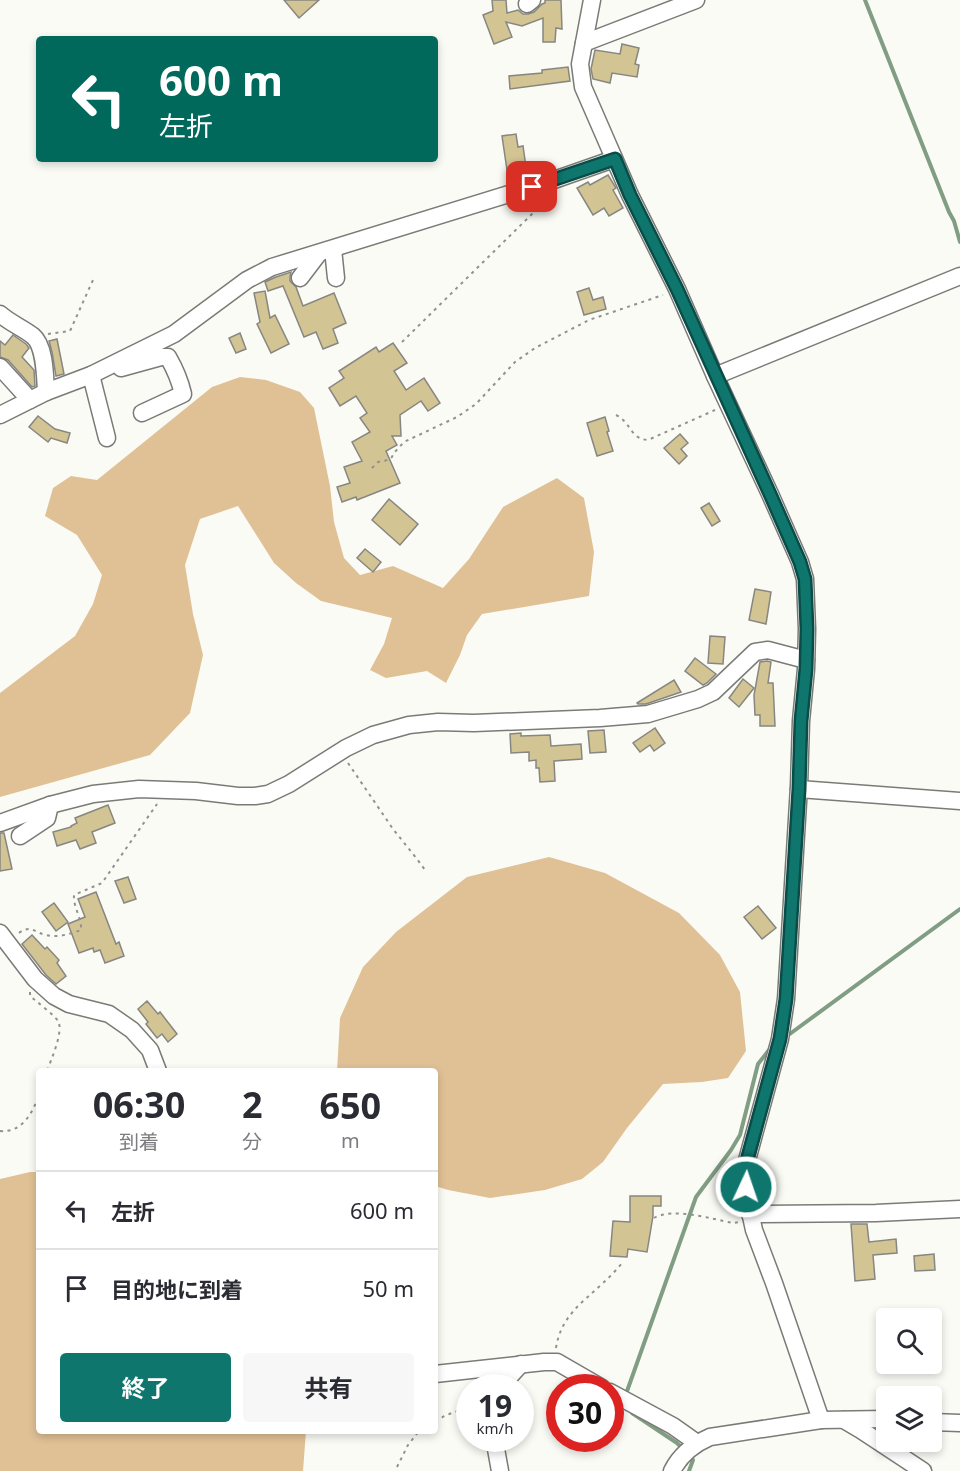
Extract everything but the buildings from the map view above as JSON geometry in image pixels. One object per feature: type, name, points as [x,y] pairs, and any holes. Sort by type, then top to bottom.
[{"type":"street","points":[[592,0],[580,64],[583,87],[630,195],[677,289],[729,404],[800,562],[805,579],[806,660],[786,999],[780,1039],[746,1164],[746,1187],[751,1217],[821,1420]]},
{"type":"street","points":[[584,43],[696,0]]},
{"type":"street","points":[[0,415],[46,392],[91,375],[174,334],[247,280],[272,267],[615,159]]},
{"type":"street","points":[[300,278],[326,251]]},
{"type":"street","points":[[326,251],[336,278]]},
{"type":"street","points":[[716,376],[960,276]]},
{"type":"street","points":[[0,314],[34,337],[39,343],[43,358],[46,392]]},
{"type":"street","points":[[112,365],[121,368],[168,357],[183,394],[142,413]]},
{"type":"street","points":[[0,368],[30,400]]},
{"type":"street","points":[[91,375],[106,438]]},
{"type":"street","points":[[0,823],[50,805],[93,794],[139,789],[196,790],[238,796],[268,794],[340,751],[373,735],[409,725],[648,714],[698,699],[713,692],[755,652],[768,650],[806,660]]},
{"type":"street","points":[[799,789],[960,801]]},
{"type":"street","points":[[20,836],[47,818],[50,805]]},
{"type":"street","points":[[4,938],[35,979],[54,996],[69,1004],[109,1014],[132,1030],[150,1050],[157,1068]]},
{"type":"street","points":[[751,1217],[960,1209]]},
{"type":"street","points":[[438,1374],[557,1362],[578,1374]]},
{"type":"street","points":[[512,1374],[521,1364]]},
{"type":"street","points":[[624,1400],[673,1426],[697,1443]]},
{"type":"street","points":[[672,1471],[677,1461],[697,1443],[710,1437],[821,1420],[876,1419]]},
{"type":"street","points":[[844,1420],[923,1471]]},
{"type":"street","points":[[942,1422],[960,1423]]},
{"type":"street","points":[[497,1452],[500,1471]]},
{"type":"path","points":[[402,342],[553,196],[557,190],[554,180]]},
{"type":"path","points":[[34,337],[70,331],[93,280]]},
{"type":"path","points":[[372,468],[378,462],[392,457],[404,442],[457,417],[476,404],[515,362],[535,348],[589,320],[677,289]]},
{"type":"path","points":[[616,415],[626,422],[638,439],[648,440],[729,404]]},
{"type":"path","points":[[340,751],[424,870]]},
{"type":"path","points":[[4,938],[23,930],[32,929],[48,936],[81,930],[74,895],[102,883],[156,807],[162,790]]},
{"type":"path","points":[[35,979],[31,985],[30,996],[60,1024],[60,1034],[48,1068]]},
{"type":"path","points":[[0,1131],[14,1130],[22,1124],[29,1116],[36,1101]]},
{"type":"path","points":[[654,1218],[662,1214],[676,1213],[733,1223],[751,1217]]},
{"type":"path","points":[[554,1362],[557,1341],[566,1320],[576,1306],[623,1262]]},
{"type":"path","points":[[438,1420],[456,1411]]},
{"type":"path","points":[[397,1467],[408,1445],[417,1434]]},
{"type":"shaded area","points":[[240,377],[266,380],[300,392],[314,408],[330,486],[334,522],[344,558],[360,575],[393,566],[443,588],[469,559],[503,507],[557,478],[584,498],[594,552],[589,596],[482,614],[467,635],[446,683],[427,671],[386,678],[370,670],[384,644],[392,618],[321,601],[296,583],[274,563],[238,506],[200,519],[185,565],[203,655],[190,713],[150,755],[0,797],[0,693],[75,636],[93,604],[102,575],[77,535],[45,516],[53,488],[71,476],[97,480],[212,387]]},
{"type":"shaded area","points":[[549,857],[605,873],[679,913],[720,955],[740,992],[746,1051],[728,1078],[663,1084],[603,1162],[582,1179],[545,1190],[490,1198],[438,1187],[438,1068],[337,1068],[340,1018],[363,967],[396,932],[467,877]]},
{"type":"shaded area","points":[[36,1172],[36,1434],[306,1434],[303,1471],[0,1471],[0,1179]]},
{"type":"waterway","points":[[865,0],[954,221],[960,242]]},
{"type":"waterway","points":[[787,1036],[960,909]]},
{"type":"waterway","points":[[626,1394],[696,1197],[740,1135],[758,1064],[769,1050]]},
{"type":"waterway","points":[[632,1413],[682,1448]]},
{"type":"waterway","points":[[689,1456],[693,1460],[689,1471]]},
{"type":"route","points":[[532,187],[615,159],[770,494],[800,562],[805,579],[806,669],[801,721],[786,999],[780,1039],[746,1164],[746,1187]]}]
